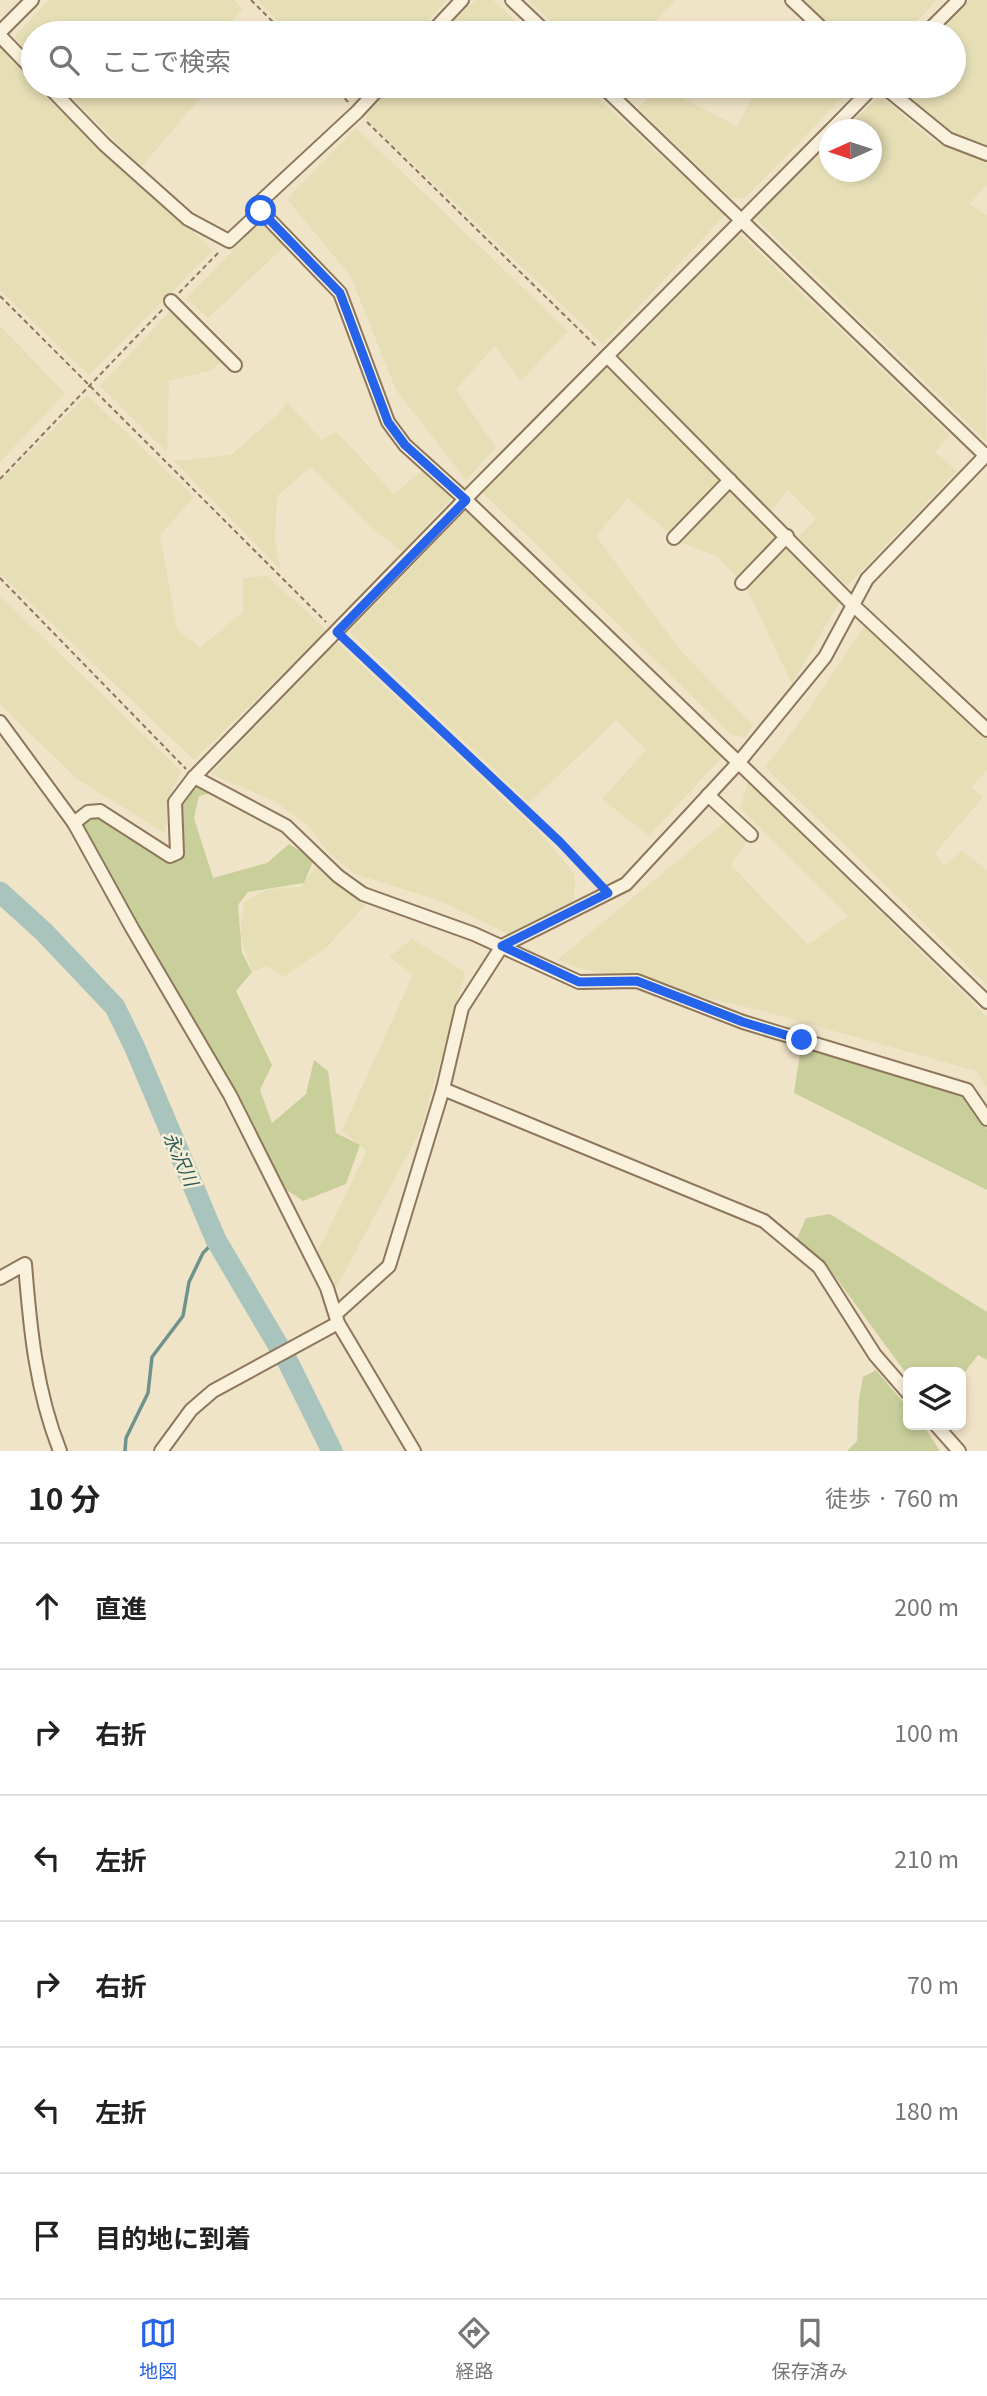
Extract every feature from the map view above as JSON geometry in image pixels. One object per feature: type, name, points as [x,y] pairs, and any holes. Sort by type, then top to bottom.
[{"type":"street","points":[[21,57],[0,34],[32,0]]},
{"type":"street","points":[[442,21],[462,0]]},
{"type":"street","points":[[512,0],[534,21]]},
{"type":"street","points":[[792,0],[814,21]]},
{"type":"street","points":[[938,21],[960,0]]},
{"type":"street","points":[[60,98],[105,145],[188,219],[229,241],[261,211]]},
{"type":"street","points":[[370,98],[259,203],[261,211],[340,293],[388,422],[405,445],[466,500],[987,1002]]},
{"type":"street","points":[[161,1451],[191,1410],[213,1391],[338,1318],[389,1266],[443,1089],[462,1007],[502,946],[626,884],[739,762],[825,657],[867,579],[986,455],[615,98]]},
{"type":"street","points":[[841,119],[862,98]]},
{"type":"street","points":[[898,98],[948,139],[987,154]]},
{"type":"street","points":[[74,823],[88,812],[100,811],[170,856],[177,853],[175,802],[194,778],[819,141]]},
{"type":"street","points":[[171,301],[234,365]]},
{"type":"street","points":[[607,356],[853,605],[987,730]]},
{"type":"street","points":[[674,538],[730,480]]},
{"type":"street","points":[[742,583],[787,536]]},
{"type":"street","points":[[0,722],[74,823],[230,1095],[327,1288],[338,1318],[414,1451]]},
{"type":"street","points":[[194,778],[286,826],[338,876],[363,894],[502,946],[579,982],[637,981],[743,1022],[967,1090],[987,1119]]},
{"type":"street","points":[[708,795],[751,835]]},
{"type":"street","points":[[443,1089],[764,1221],[820,1267],[876,1355],[903,1387]]},
{"type":"street","points":[[0,1278],[25,1264],[29,1320],[39,1388],[60,1451]]},
{"type":"street","points":[[940,1430],[958,1451]]},
{"type":"path","points":[[251,0],[272,21]]},
{"type":"path","points":[[344,98],[607,356]]},
{"type":"path","points":[[0,479],[229,241]]},
{"type":"path","points":[[0,296],[337,632],[560,842],[608,893]]},
{"type":"path","points":[[0,578],[194,778]]},
{"type":"shaded area","points":[[49,0],[234,0],[243,9],[232,21],[29,21]]},
{"type":"shaded area","points":[[257,0],[447,0],[427,21],[278,21]]},
{"type":"shaded area","points":[[475,0],[493,0],[516,21],[453,21]]},
{"type":"shaded area","points":[[528,0],[676,0],[656,21],[550,21]]},
{"type":"shaded area","points":[[801,0],[937,0],[917,21],[823,21]]},
{"type":"shaded area","points":[[970,0],[987,0],[987,151],[946,137],[905,98],[966,98],[966,21],[948,21]]},
{"type":"shaded area","points":[[21,30],[21,44],[14,37]]},
{"type":"shaded area","points":[[0,46],[21,70],[21,98],[46,98],[213,250],[89,375],[0,290]]},
{"type":"shaded area","points":[[73,98],[200,98],[141,167]]},
{"type":"shaded area","points":[[377,98],[598,98],[725,215],[603,344],[365,118]]},
{"type":"shaded area","points":[[648,98],[682,98],[737,126],[752,98],[842,98],[745,198],[731,198],[638,108]]},
{"type":"shaded area","points":[[877,98],[883,98],[932,140],[987,162],[987,185],[969,204],[987,215],[986,441],[755,218],[819,155],[819,182],[882,182],[882,119],[855,119]]},
{"type":"shaded area","points":[[356,128],[568,331],[521,381],[495,346],[456,389],[496,448],[466,480],[396,390],[351,277],[287,199]]},
{"type":"shaded area","points":[[262,220],[287,244],[208,318],[186,299]]},
{"type":"shaded area","points":[[740,234],[950,435],[935,452],[957,471],[847,586],[798,537],[816,519],[788,490],[770,512],[613,363]]},
{"type":"shaded area","points":[[173,308],[223,360],[210,371],[169,381],[167,452],[100,386]]},
{"type":"shaded area","points":[[0,326],[65,393],[0,462]]},
{"type":"shaded area","points":[[608,364],[841,599],[792,684],[746,587],[717,556],[681,543],[628,498],[596,536],[680,650],[753,725],[746,737],[732,735],[481,491]]},
{"type":"shaded area","points":[[87,395],[194,497],[160,535],[177,629],[200,648],[243,612],[243,578],[267,576],[327,630],[194,760],[0,574],[0,482]]},
{"type":"shaded area","points":[[287,402],[322,440],[337,432],[394,494],[424,469],[457,492],[402,552],[370,526],[311,467],[277,496],[275,540],[281,570],[174,461],[231,455],[278,414]]},
{"type":"shaded area","points":[[466,510],[722,757],[649,836],[602,799],[646,750],[617,720],[529,803],[349,632]]},
{"type":"shaded area","points":[[0,596],[181,771],[168,799],[165,833],[77,779],[0,704]]},
{"type":"shaded area","points":[[867,622],[987,736],[987,770],[971,787],[983,797],[935,853],[944,866],[962,851],[987,870],[987,985],[765,767],[803,718]]},
{"type":"shaded area","points":[[337,642],[544,837],[575,875],[574,900],[508,934],[438,900],[355,874],[328,852],[307,825],[274,801],[211,774]]},
{"type":"shaded area","points":[[748,782],[987,1017],[987,1088],[976,1071],[767,1012],[580,968],[557,960],[732,816],[751,835],[731,865],[808,945],[848,916],[740,808]]},
{"type":"shaded area","points":[[319,862],[367,903],[326,948],[283,977],[267,966],[252,972],[240,935],[244,902],[268,889],[301,887]]},
{"type":"shaded area","points":[[412,939],[465,972],[421,1129],[335,1290],[317,1253],[367,1151],[342,1131],[413,975],[389,957]]},
{"type":"green space","points":[[194,785],[214,792],[199,796],[194,818],[213,878],[267,863],[289,844],[314,859],[304,883],[248,892],[238,905],[242,953],[252,972],[236,991],[272,1065],[260,1090],[272,1123],[306,1094],[314,1060],[328,1071],[336,1133],[360,1145],[346,1184],[303,1201],[272,1180],[80,825],[97,816],[169,860],[184,855],[178,807]]},
{"type":"green space","points":[[802,1040],[967,1090],[987,1129],[987,1190],[794,1093]]},
{"type":"green space","points":[[830,1214],[987,1312],[987,1360],[978,1355],[966,1371],[966,1367],[903,1367],[903,1369],[831,1271],[796,1241],[806,1218]]},
{"type":"green space","points":[[876,1370],[903,1402],[903,1430],[926,1430],[940,1451],[847,1451],[857,1441],[863,1377]]},
{"type":"waterway","name":"永沢川","points":[[0,892],[44,932],[115,1007],[216,1240],[288,1362],[332,1451]]},
{"type":"waterway","points":[[125,1451],[126,1438],[148,1393],[152,1357],[183,1316],[189,1282],[203,1253],[216,1240]]},
{"type":"route","points":[[261,211],[340,293],[388,422],[405,445],[466,500],[337,632],[560,842],[608,893],[502,946],[579,982],[637,981],[743,1022],[802,1040]]}]
